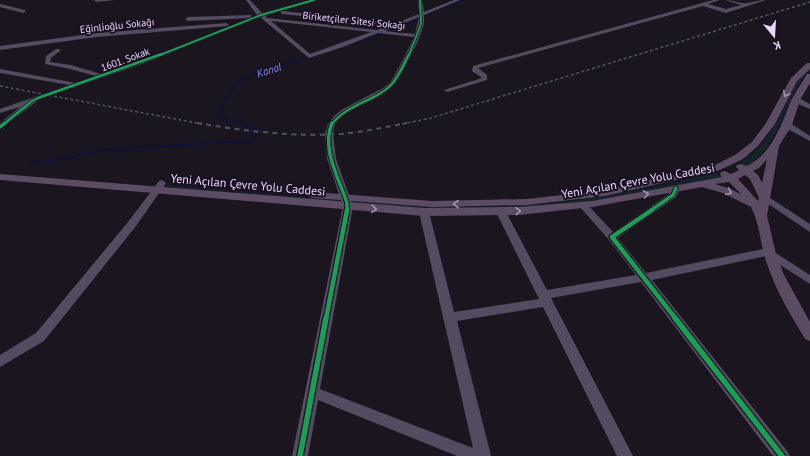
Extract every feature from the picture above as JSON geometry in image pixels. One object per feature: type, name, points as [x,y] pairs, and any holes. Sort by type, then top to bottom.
[{"type":"main road","name":"Yeni Açılan Çevre Yolu Caddesi","points":[[347,202],[432,204],[526,202],[605,193],[716,168],[732,162],[761,136],[770,124],[794,80],[810,64]]},
{"type":"main road","points":[[758,211],[764,197],[776,144],[787,125],[796,100],[809,78]]},
{"type":"main road","name":"Yeni Açılan Çevre Yolu Caddesi","points":[[0,169],[159,186],[347,202],[424,212],[500,212],[583,205],[731,178],[747,171],[760,162],[776,144]]},
{"type":"main road","points":[[732,162],[747,171],[754,178],[764,197]]},
{"type":"main road","points":[[716,168],[731,178],[745,192],[758,211],[768,252],[786,294],[810,334]]},
{"type":"main road","name":"Yeni Açılan Çevre Yolu Caddesi","points":[[0,177],[159,186]]},
{"type":"main road","points":[[700,184],[727,191],[758,211]]},
{"type":"street","points":[[0,3],[7,0]]},
{"type":"street","points":[[96,1],[112,0]]},
{"type":"street","points":[[248,0],[255,10],[309,56],[399,24],[458,0]]},
{"type":"street","points":[[188,19],[263,17],[276,11],[314,0]]},
{"type":"street","points":[[300,456],[347,202],[339,183],[331,153],[329,129],[336,119],[345,111],[383,91],[392,85],[398,77],[417,36],[422,20],[420,0]]},
{"type":"street","points":[[448,90],[485,79],[485,76],[474,70],[475,67],[717,0]]},
{"type":"street","points":[[727,0],[746,5]]},
{"type":"street","points":[[702,4],[726,11],[764,0]]},
{"type":"street","points":[[0,3],[23,11]]},
{"type":"street","points":[[276,11],[399,24]]},
{"type":"street","name":"1601. Sokak","points":[[0,127],[32,101],[154,58],[236,24],[263,17]]},
{"type":"street","name":"Biriketçiler Sitesi Sokağı","points":[[263,17],[417,36]]},
{"type":"street","name":"Eğinlioğlu Sokağı","points":[[0,48],[97,35],[236,24]]},
{"type":"street","points":[[58,50],[48,57],[47,63],[71,67],[101,76]]},
{"type":"street","points":[[0,71],[76,85]]},
{"type":"street","points":[[796,100],[810,107]]},
{"type":"street","points":[[2,107],[32,101]]},
{"type":"street","points":[[787,125],[810,139]]},
{"type":"street","points":[[0,362],[40,337],[132,224],[159,186]]},
{"type":"street","points":[[612,237],[673,195],[676,188]]},
{"type":"street","points":[[764,197],[810,229]]},
{"type":"street","points":[[583,205],[612,237],[782,456]]},
{"type":"street","points":[[424,212],[483,456]]},
{"type":"street","points":[[500,212],[625,456]]},
{"type":"street","points":[[449,318],[768,252],[810,280]]},
{"type":"street","points":[[312,392],[476,456]]},
{"type":"shaded area","points":[[810,68],[810,71],[801,80],[797,87],[783,119],[771,141],[756,159],[747,166],[742,164],[742,162],[760,146],[767,137],[779,118],[798,79]]},
{"type":"shaded area","points":[[716,172],[722,177],[596,200],[520,208],[441,209],[352,204],[355,201],[464,207],[546,204],[591,199],[663,185]]},
{"type":"shaded area","points":[[164,185],[345,201],[343,203],[161,187]]},
{"type":"waterway","name":"Kanal","points":[[424,15],[462,0]]},
{"type":"waterway","name":"Kanal","points":[[385,31],[419,18]]},
{"type":"waterway","name":"Kanal","points":[[336,49],[380,33]]},
{"type":"waterway","name":"Kanal","points":[[241,124],[228,121],[219,116],[226,99],[233,88],[242,79],[247,76],[312,56]]},
{"type":"waterway","name":"Kanal","points":[[236,123],[261,130]]},
{"type":"waterway","name":"Kanal","points":[[28,165],[105,150],[244,141],[253,139],[257,135]]},
{"type":"railway","points":[[406,123],[431,118],[810,2]]},
{"type":"railway","points":[[0,86],[202,124]]},
{"type":"railway","points":[[197,123],[232,129],[305,135],[341,134],[406,123]]},
{"type":"cycle path","points":[[0,127],[32,101],[38,98],[140,63],[261,15],[314,0]]},
{"type":"cycle path","points":[[300,456],[348,206],[335,172],[329,146],[329,133],[332,124],[338,116],[346,110],[385,90],[396,79],[419,32],[422,18],[420,0]]},
{"type":"cycle path","points":[[676,188],[673,195],[612,237],[782,456]]}]
